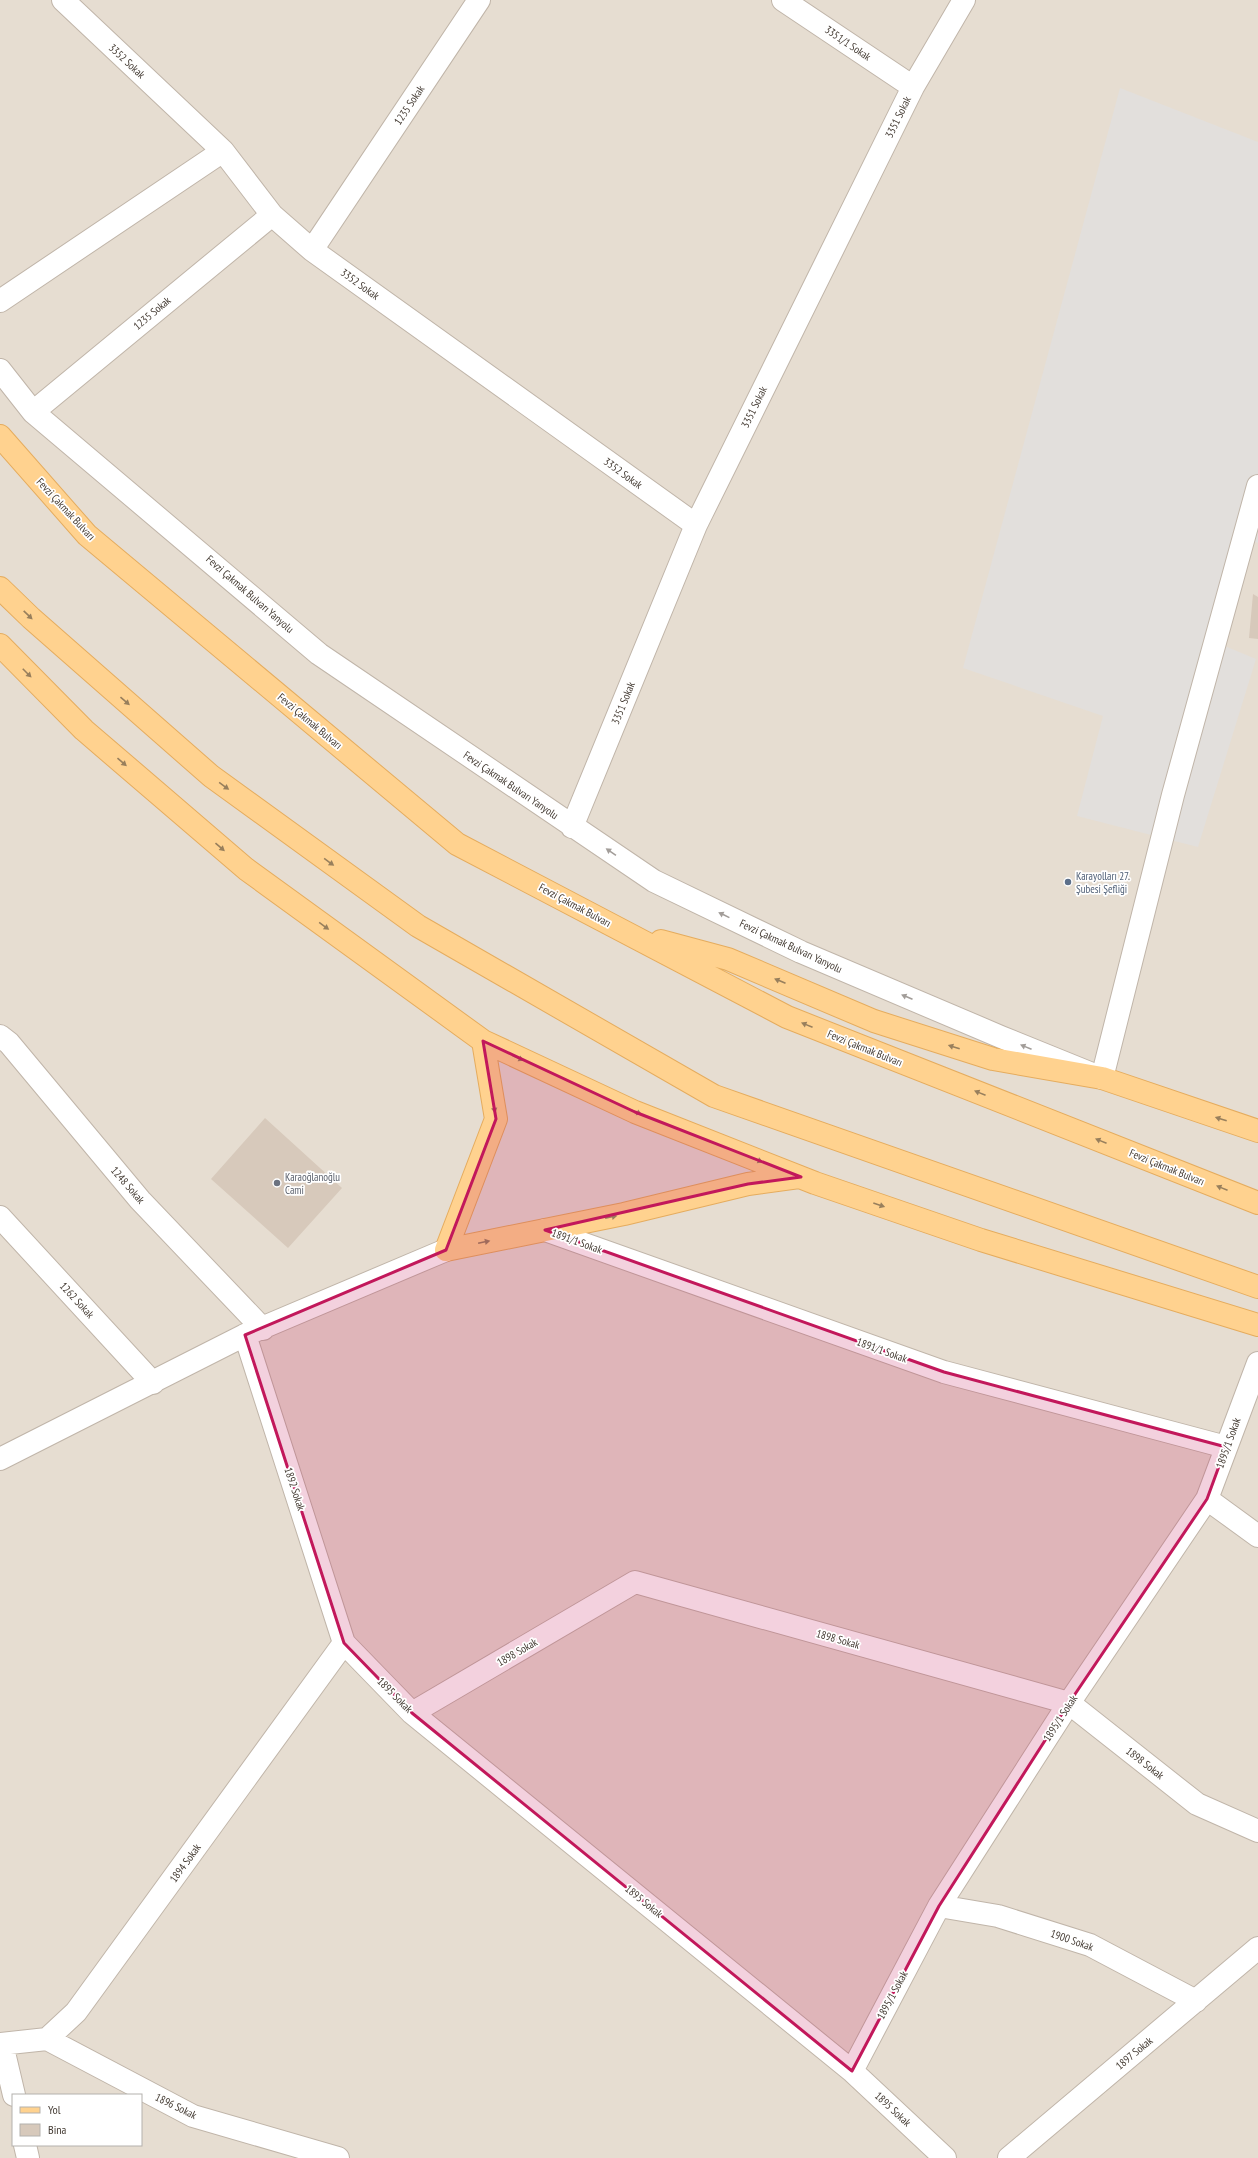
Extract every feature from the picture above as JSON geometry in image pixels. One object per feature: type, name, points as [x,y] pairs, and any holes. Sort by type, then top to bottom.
[{"type":"main road","name":"Fevzi Çakmak Bulvarı","points":[[0,436],[87,535],[457,844],[787,1017],[1258,1203]]},
{"type":"main road","points":[[0,588],[31,618],[211,776],[418,926],[714,1096],[1258,1287]]},
{"type":"main road","points":[[0,645],[84,730],[246,869],[483,1041],[636,1112],[801,1177],[980,1240],[1258,1325]]},
{"type":"main road","points":[[623,931],[728,959],[874,1021],[985,1057],[1102,1078],[1258,1131]]},
{"type":"main road","points":[[446,1250],[496,1119],[483,1041]]},
{"type":"main road","points":[[446,1250],[624,1214],[748,1184],[801,1177]]},
{"type":"street","name":"3352 Sokak","points":[[62,0],[223,151],[272,215],[312,250],[696,525]]},
{"type":"street","name":"1235 Sokak","points":[[312,250],[480,0]]},
{"type":"street","name":"3351/1 Sokak","points":[[783,0],[913,86]]},
{"type":"street","name":"3351 Sokak","points":[[572,827],[696,525],[913,86],[964,0]]},
{"type":"street","points":[[0,301],[223,151]]},
{"type":"street","name":"1235 Sokak","points":[[33,412],[272,215]]},
{"type":"street","name":"Fevzi Çakmak Bulvarı Yanyolu","points":[[0,370],[33,412],[173,528],[319,654],[572,827],[654,881],[801,952],[1102,1078]]},
{"type":"street","points":[[1102,1078],[1173,795],[1258,486]]},
{"type":"street","name":"1248 Sokak","points":[[3,1044],[254,1332]]},
{"type":"street","name":"1262 Sokak","points":[[0,1217],[153,1383]]},
{"type":"street","name":"1891/1 Sokak","points":[[545,1230],[944,1372],[1226,1447]]},
{"type":"street","points":[[0,1459],[254,1332],[446,1250]]},
{"type":"street","name":"1892 Sokak","points":[[254,1332],[344,1643]]},
{"type":"street","name":"1895/1 Sokak","points":[[852,2071],[939,1906],[1069,1703],[1207,1499],[1258,1363]]},
{"type":"street","points":[[1207,1499],[1258,1536]]},
{"type":"street","name":"1898 Sokak","points":[[412,1713],[635,1582],[1069,1703],[1197,1804],[1258,1832]]},
{"type":"street","name":"1895 Sokak","points":[[344,1643],[412,1713],[852,2071],[945,2158]]},
{"type":"street","name":"1894 Sokak","points":[[47,2039],[76,2012],[344,1643]]},
{"type":"street","name":"1900 Sokak","points":[[939,1906],[998,1916],[1090,1945],[1196,2001]]},
{"type":"street","name":"1897 Sokak","points":[[1009,2158],[1258,1948]]},
{"type":"street","points":[[14,2094],[1,2044],[47,2039]]},
{"type":"street","name":"1896 Sokak","points":[[47,2039],[193,2116],[338,2158]]},
{"type":"street","points":[[25,2146],[28,2158]]},
{"type":"highlighted area","points":[[483,1041],[635,1112],[801,1177],[748,1184],[545,1230],[944,1372],[1226,1447],[1207,1499],[1069,1703],[939,1906],[852,2071],[412,1713],[344,1643],[245,1335],[446,1250],[496,1119]]},
{"type":"shaded area","points":[[0,0],[1258,0],[1258,2158],[0,2158]]},
{"type":"shaded area","points":[[1120,88],[1258,142],[1258,543],[1244,538],[1215,642],[1256,659],[1198,847],[1077,816],[1103,716],[963,668]]},
{"type":"building","points":[[1253,594],[1258,597],[1258,639],[1249,638]]},
{"type":"building","name":"Karaoğlanoğlu Cami","points":[[265,1118],[342,1188],[288,1248],[211,1179]]},
{"type":"place","name":"Karayolları 27. Şubesi Şefliği","points":[[1068,882]]},
{"type":"place","name":"Karaoğlanoğlu Cami","points":[[277,1183]]}]
